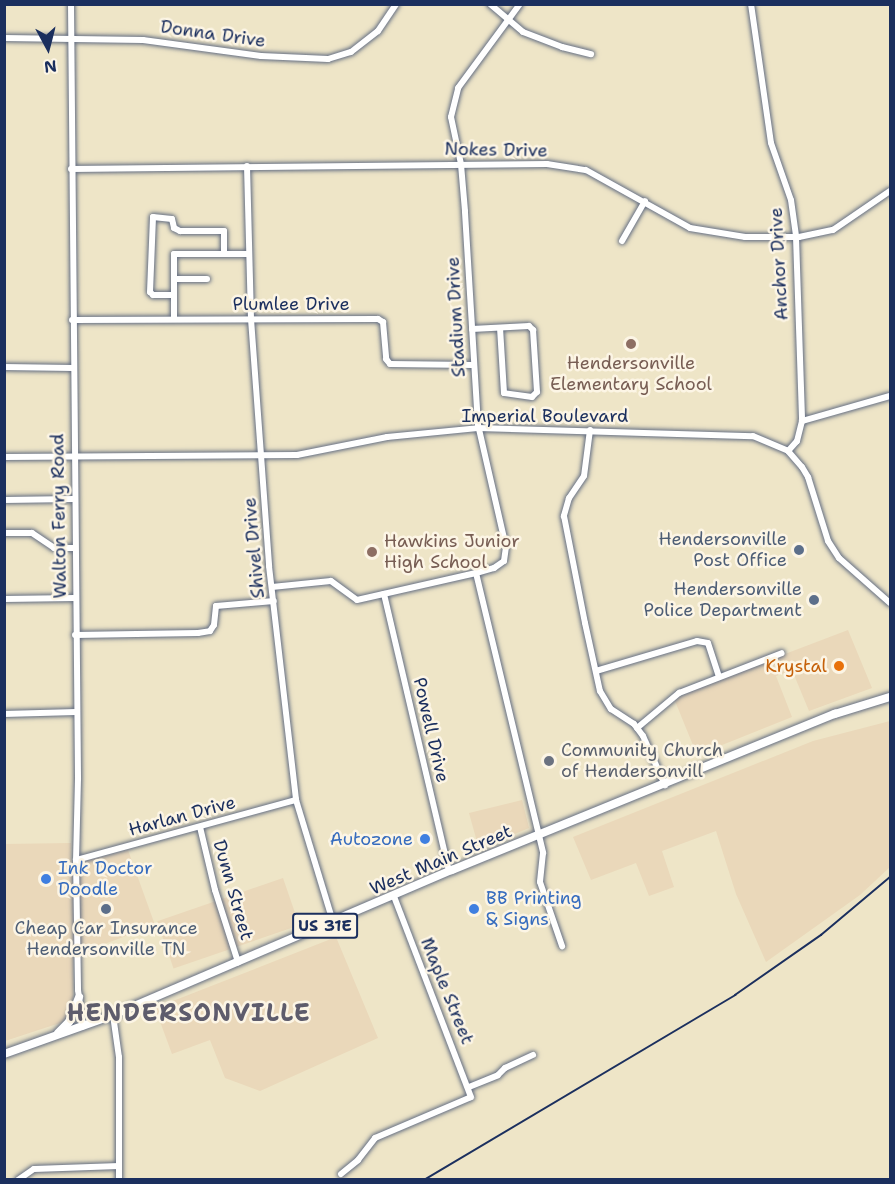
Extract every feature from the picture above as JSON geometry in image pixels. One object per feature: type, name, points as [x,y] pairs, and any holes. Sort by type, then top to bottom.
[{"type":"main road","name":"West Main Street","points":[[4,1054],[113,1015],[449,872],[835,714],[891,697]]},
{"type":"main road","points":[[53,1037],[69,1022],[79,997]]},
{"type":"street","name":"Walton Ferry Road","points":[[71,4],[76,860],[79,997],[83,1027]]},
{"type":"street","name":"Donna Drive","points":[[4,38],[143,39],[261,56],[328,59],[351,52],[378,31],[396,4]]},
{"type":"street","points":[[490,4],[523,32],[547,42],[591,54]]},
{"type":"street","name":"Stadium Drive","points":[[272,587],[331,581],[357,600],[476,573],[500,565],[506,555],[478,428],[461,164],[451,117],[458,88],[520,4]]},
{"type":"street","name":"Anchor Drive","points":[[751,4],[771,143],[791,200],[796,237],[802,421],[796,441],[788,451]]},
{"type":"street","name":"Nokes Drive","points":[[71,170],[547,164],[586,170],[690,228],[710,234],[745,237],[796,237],[833,230],[891,191]]},
{"type":"street","name":"Shivel Drive","points":[[247,166],[251,319],[272,587],[296,800],[333,922]]},
{"type":"street","points":[[622,242],[645,201]]},
{"type":"street","points":[[174,295],[153,295],[150,292],[152,218],[169,218],[174,228],[180,231],[224,231],[224,253]]},
{"type":"street","points":[[174,320],[176,253],[249,254]]},
{"type":"street","points":[[174,279],[207,279]]},
{"type":"street","name":"Plumlee Drive","points":[[72,320],[378,319],[383,322],[386,359],[390,364],[473,365]]},
{"type":"street","points":[[472,328],[500,327],[529,326],[533,330],[537,392],[532,397],[504,393],[500,327]]},
{"type":"street","points":[[4,367],[73,368]]},
{"type":"street","points":[[802,421],[891,396]]},
{"type":"street","name":"Imperial Boulevard","points":[[4,457],[74,459],[297,455],[387,437],[478,428],[753,436],[788,451],[808,477],[823,527],[839,558],[891,603]]},
{"type":"street","points":[[590,430],[584,476],[569,498],[564,516],[600,692],[611,709],[644,736],[665,785]]},
{"type":"street","points":[[4,500],[74,498]]},
{"type":"street","points":[[4,533],[32,533],[54,548],[74,548]]},
{"type":"street","points":[[476,573],[537,836],[543,853],[540,882],[562,946]]},
{"type":"street","name":"Powell Drive","points":[[384,594],[449,872]]},
{"type":"street","points":[[4,599],[75,598]]},
{"type":"street","points":[[75,635],[210,631],[214,625],[216,606],[274,600]]},
{"type":"street","points":[[596,671],[697,640],[708,643],[719,676]]},
{"type":"street","points":[[637,728],[679,693],[782,653]]},
{"type":"street","points":[[4,714],[76,712]]},
{"type":"street","name":"Harlan Drive","points":[[76,860],[296,800]]},
{"type":"street","name":"Dunn Street","points":[[200,826],[215,890],[238,962]]},
{"type":"street","name":"Maple Street","points":[[341,1174],[358,1160],[375,1138],[471,1097],[394,897]]},
{"type":"street","points":[[113,1015],[119,1057],[119,1179]]},
{"type":"street","points":[[469,1087],[498,1075],[505,1068],[533,1054]]},
{"type":"street","points":[[18,1179],[34,1170],[119,1166]]},
{"type":"shaded area","points":[[848,630],[872,688],[809,711],[792,670],[776,676],[792,717],[697,755],[675,701],[685,693],[714,681]]},
{"type":"shaded area","points":[[890,721],[890,867],[860,895],[766,962],[736,894],[716,831],[662,851],[674,887],[649,896],[636,863],[591,880],[573,837],[813,741]]},
{"type":"shaded area","points":[[522,800],[529,828],[479,849],[469,813]]},
{"type":"shaded area","points":[[71,843],[71,869],[82,870],[82,862],[128,850],[155,925],[86,951],[73,952],[73,1006],[66,1021],[5,1041],[4,844]]},
{"type":"shaded area","points":[[283,878],[299,925],[174,969],[157,921]]},
{"type":"shaded area","points":[[336,937],[378,1038],[260,1091],[225,1078],[210,1040],[172,1054],[155,1008]]},
{"type":"railway","points":[[424,1180],[735,995],[821,935],[890,877]]},
{"type":"place","name":"Hendersonville Elementary School","points":[[631,344]]},
{"type":"place","name":"Hendersonville Post Office","points":[[799,550]]},
{"type":"place","name":"Hawkins Junior High School","points":[[372,552]]},
{"type":"place","name":"Hendersonville Police Department","points":[[814,600]]},
{"type":"place","name":"Krystal","points":[[839,666]]},
{"type":"place","name":"Community Church of Hendersonvill","points":[[549,761]]},
{"type":"place","name":"Autozone","points":[[425,839]]},
{"type":"place","name":"Ink Doctor Doodle","points":[[46,879]]},
{"type":"place","name":"Cheap Car Insurance Hendersonville TN","points":[[106,909]]},
{"type":"place","name":"BB Printing & Signs","points":[[474,909]]},
{"type":"district","name":"HENDERSONVILLE","points":[[189,1014]]}]
